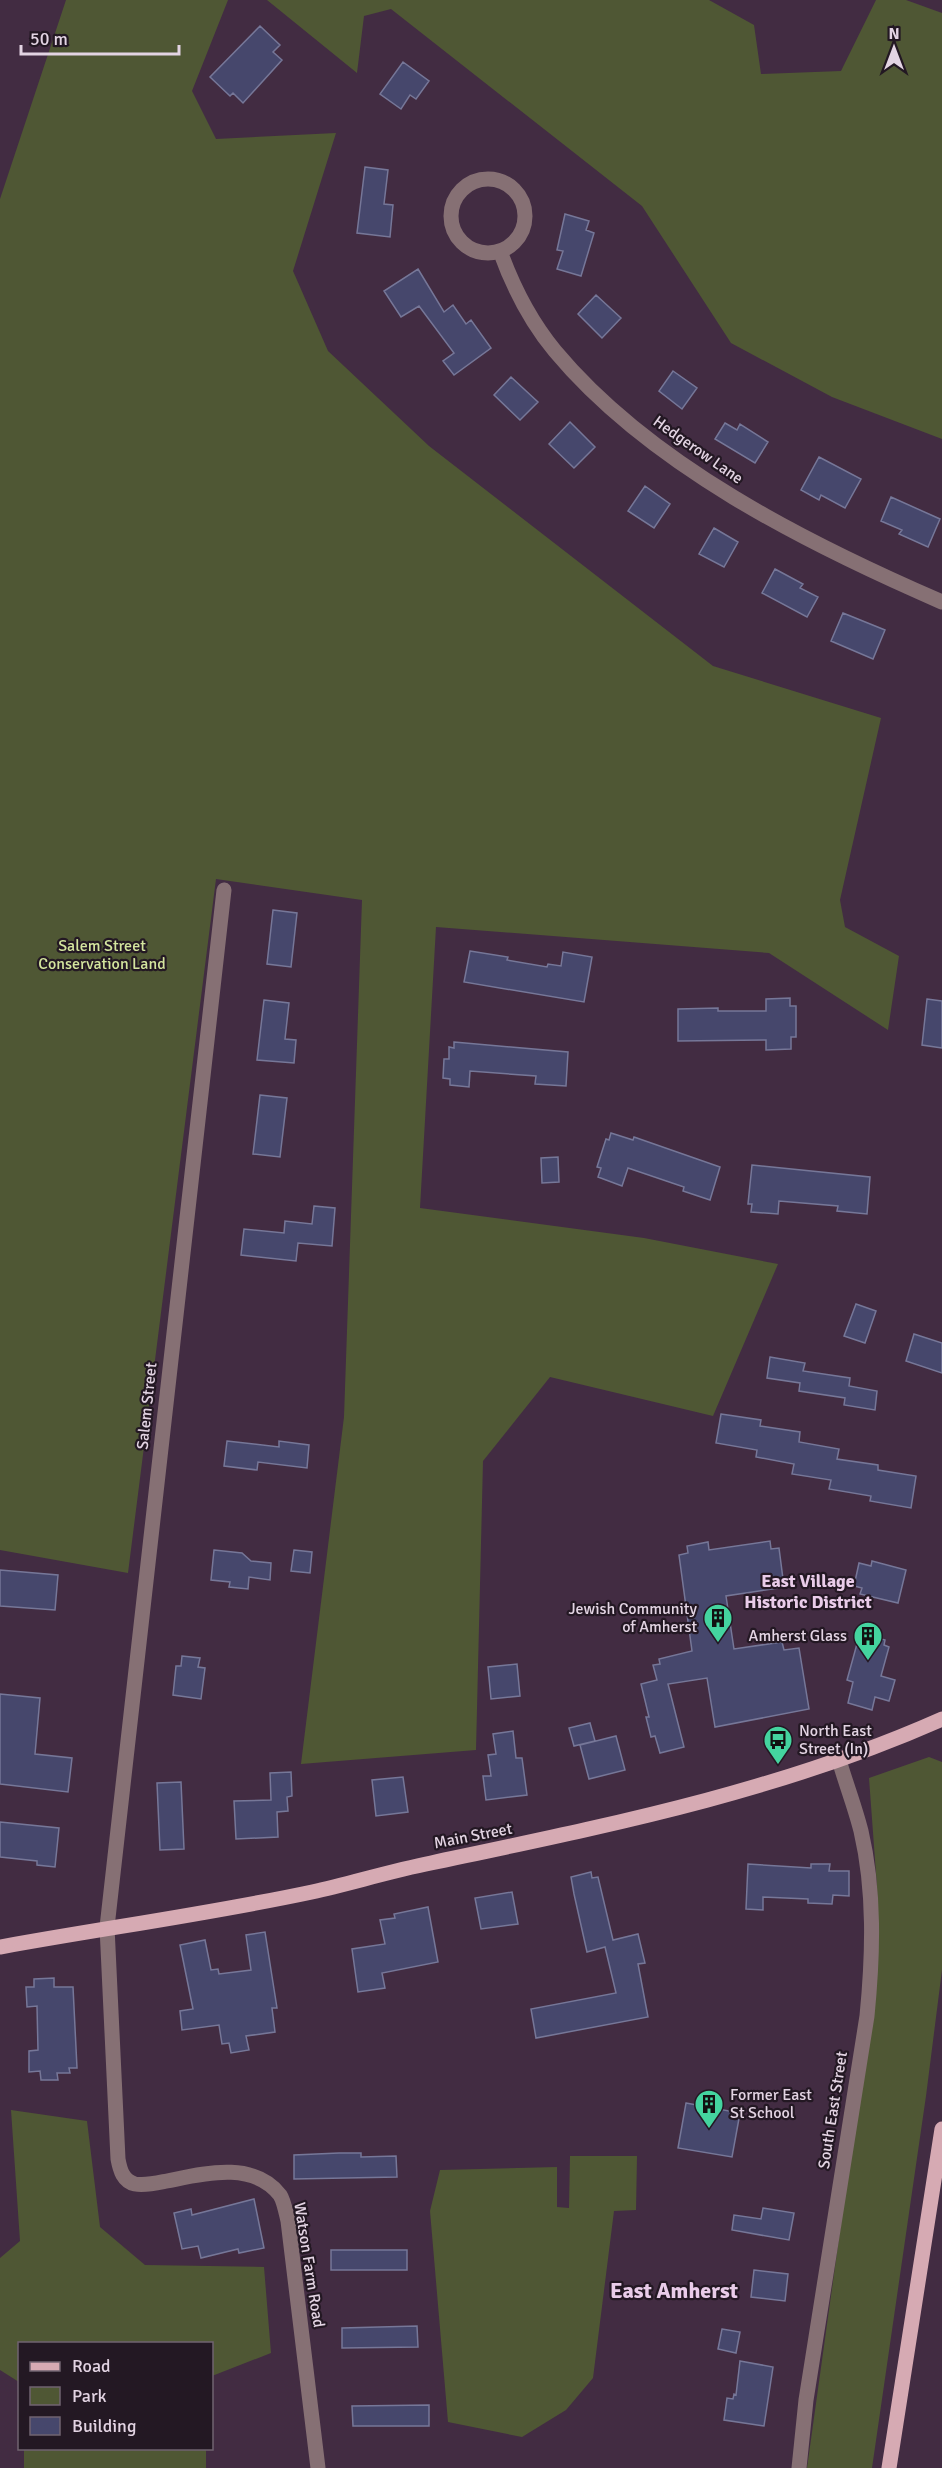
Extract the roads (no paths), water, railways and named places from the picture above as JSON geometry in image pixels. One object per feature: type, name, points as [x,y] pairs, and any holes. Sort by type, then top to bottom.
[{"type":"main road","name":"Main Street","points":[[0,1947],[312,1892],[429,1863],[614,1825],[783,1778],[884,1745],[942,1719]]},
{"type":"main road","points":[[890,2468],[942,2129]]},
{"type":"street","points":[[487,180],[501,182],[514,190],[522,202],[525,217],[522,231],[513,244],[501,251],[485,253],[471,250],[459,240],[452,227],[453,205],[460,192],[472,183],[487,180]]},
{"type":"street","name":"Hedgerow Lane","points":[[501,251],[522,301],[553,350],[586,385],[622,417],[680,462],[726,493],[869,568],[942,602]]},
{"type":"street","name":"Salem Street","points":[[107,1927],[224,890]]},
{"type":"street","name":"South East Street","points":[[799,2468],[806,2400],[867,2016],[871,1974],[872,1911],[866,1857],[861,1830],[838,1760]]},
{"type":"street","name":"Watson Farm Road","points":[[107,1927],[118,2159],[121,2174],[134,2184],[148,2184],[213,2172],[245,2173],[265,2182],[280,2195],[288,2221],[318,2468]]},
{"type":"place","name":"Jewish Community of Amherst","points":[[718,1644]]},
{"type":"place","name":"Amherst Glass","points":[[868,1662]]},
{"type":"place","name":"North East Street (In)","points":[[778,1766]]},
{"type":"place","name":"Former East St School","points":[[709,2130]]},
{"type":"district","name":"East Village Historic District","points":[[808,1591]]},
{"type":"district","name":"East Amherst","points":[[674,2290]]},
{"type":"park label","name":"Salem Street Conservation Land","points":[[102,955]]}]
